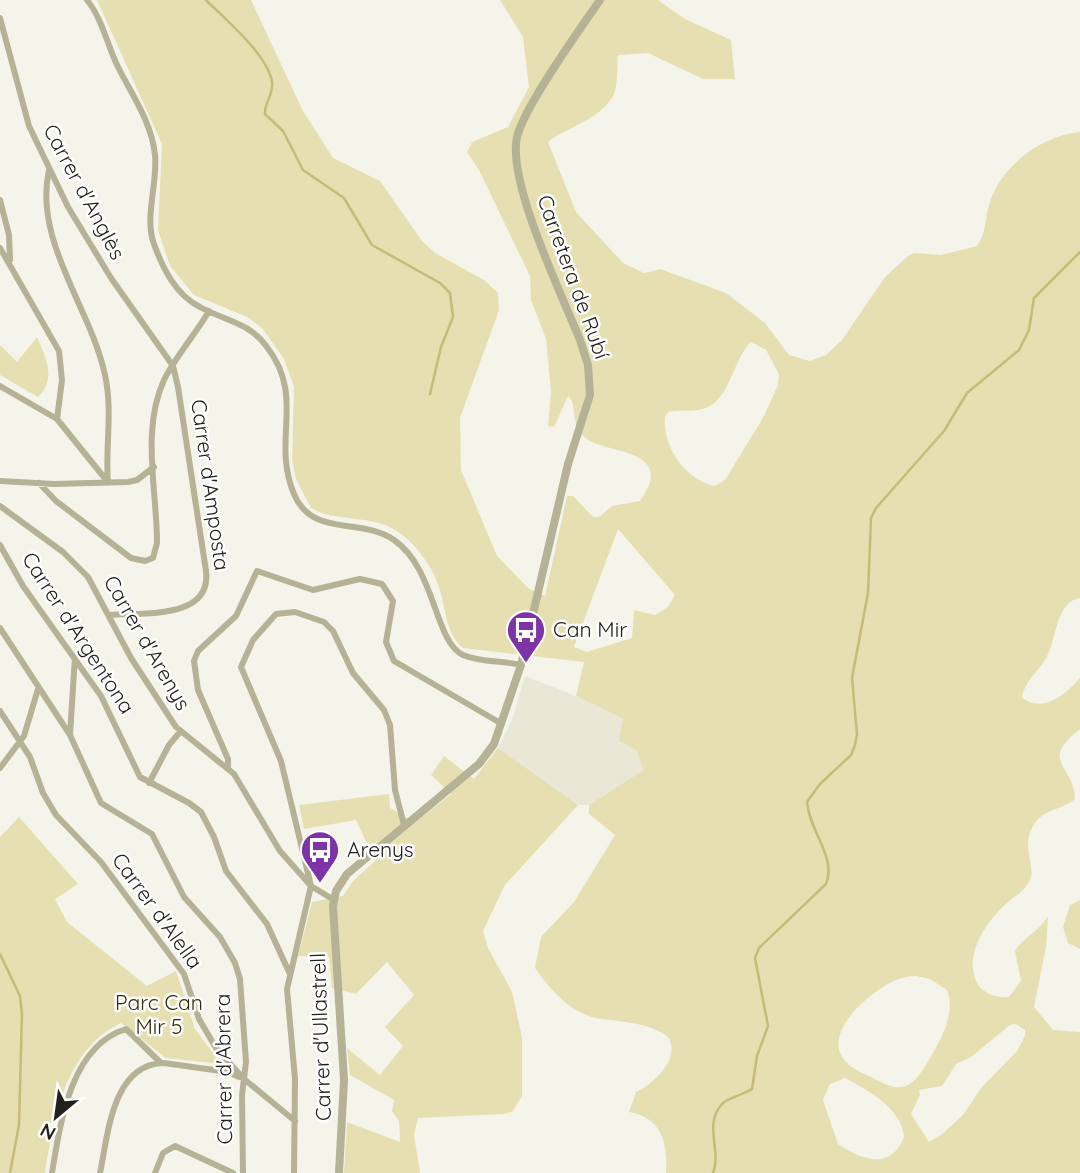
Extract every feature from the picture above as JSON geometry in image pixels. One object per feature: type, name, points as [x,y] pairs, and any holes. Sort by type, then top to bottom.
[{"type":"street","points":[[87,0],[99,19],[117,65],[150,131],[155,157],[151,228],[155,246],[177,289],[191,302],[209,312],[252,330],[281,367],[286,379],[288,404],[284,439],[286,465],[294,495],[303,510],[321,522],[368,529],[392,538],[407,552],[424,575],[445,637],[452,648],[475,659],[521,665]]},
{"type":"street","name":"Carretera de Rubí","points":[[334,900],[347,874],[479,764],[494,744],[521,665],[568,464],[590,395],[590,382],[580,340],[524,194],[516,159],[517,139],[531,109],[600,0]]},
{"type":"street","name":"Carrer d'Anglès","points":[[0,18],[29,126],[49,168],[87,242],[173,366]]},
{"type":"street","points":[[49,168],[47,197],[55,240],[105,375],[108,483]]},
{"type":"street","points":[[0,200],[9,235],[10,262]]},
{"type":"street","points":[[0,247],[61,357],[57,419]]},
{"type":"street","points":[[39,484],[131,558],[145,561],[154,556],[157,543],[155,408],[173,366],[209,312]]},
{"type":"street","name":"Carrer d'Amposta","points":[[110,615],[186,608],[200,600],[207,587],[173,366]]},
{"type":"street","points":[[0,386],[57,419],[108,483]]},
{"type":"street","points":[[0,481],[39,484],[132,481],[154,467]]},
{"type":"street","name":"Carrer d'Arenys","points":[[0,506],[81,568],[110,615],[139,671],[180,732],[228,768],[244,788],[276,845],[311,886],[334,900]]},
{"type":"street","name":"Carrer d'Argentona","points":[[0,545],[23,586],[75,656],[115,720],[138,773],[149,783]]},
{"type":"street","points":[[228,768],[228,759],[195,683],[194,662],[198,651],[236,617],[257,571],[313,590],[360,579],[382,584],[393,601],[386,642],[394,661],[502,724]]},
{"type":"street","points":[[294,1173],[295,1079],[287,989],[311,886],[281,761],[246,685],[241,667],[253,640],[276,614],[303,613],[329,627],[349,667],[384,710],[390,725],[395,790],[404,825]]},
{"type":"street","name":"Carrer d'Abrera","points":[[0,628],[70,735],[101,803],[152,834],[184,897],[220,937],[235,963],[244,1039],[243,1173]]},
{"type":"street","points":[[70,735],[75,656]]},
{"type":"street","points":[[0,768],[21,741],[38,689]]},
{"type":"street","name":"Carrer d'Alella","points":[[0,711],[21,741],[56,815],[101,862],[177,964],[190,989],[204,1029],[244,1079],[295,1121]]},
{"type":"street","points":[[180,732],[169,745],[149,783],[182,798],[201,812],[214,837],[226,871],[267,924],[289,972]]},
{"type":"street","name":"Carrer d'Ullastrell","points":[[334,900],[344,1080],[339,1173]]},
{"type":"street","points":[[52,1173],[71,1091],[81,1069],[103,1044],[126,1030],[161,1063]]},
{"type":"street","points":[[100,1173],[108,1130],[122,1088],[141,1070],[161,1063],[228,1072],[244,1079]]},
{"type":"street","points":[[155,1173],[163,1153],[175,1146],[233,1173]]},
{"type":"shaded area","points":[[525,676],[576,696],[623,719],[645,771],[589,805],[578,805],[498,748],[512,720]]},
{"type":"green space","points":[[97,0],[251,0],[303,111],[333,158],[380,181],[422,241],[435,253],[484,280],[498,293],[499,310],[460,418],[461,470],[497,556],[528,588],[545,596],[567,496],[573,496],[593,517],[599,517],[612,506],[640,501],[649,484],[650,471],[645,462],[635,456],[587,439],[578,427],[568,396],[554,427],[548,426],[551,393],[546,339],[531,300],[530,276],[479,170],[467,152],[472,142],[508,127],[529,87],[523,37],[500,0],[658,0],[685,19],[731,40],[735,79],[703,79],[648,53],[618,55],[615,90],[608,103],[593,116],[548,142],[576,212],[623,263],[644,273],[660,269],[726,293],[765,323],[789,355],[810,361],[826,355],[842,340],[885,277],[908,256],[914,253],[941,255],[977,246],[993,194],[1010,168],[1022,157],[1050,140],[1080,132],[1080,598],[1066,606],[1058,621],[1048,654],[1026,685],[1022,698],[1038,704],[1046,703],[1061,696],[1080,678],[1080,729],[1061,749],[1060,756],[1075,799],[1042,815],[1032,828],[1028,845],[1030,880],[1023,890],[999,910],[985,929],[975,950],[973,972],[983,990],[991,995],[1009,997],[1021,981],[1015,951],[1048,916],[1046,947],[1034,1007],[1053,1030],[1080,1032],[1080,1173],[666,1173],[666,1152],[661,1134],[649,1120],[629,1112],[636,1092],[657,1077],[668,1063],[671,1055],[669,1038],[646,1026],[591,1017],[572,1008],[535,968],[541,937],[574,902],[615,835],[589,814],[589,805],[644,770],[636,750],[619,741],[623,719],[576,696],[584,662],[463,648],[453,636],[447,622],[433,573],[409,541],[385,525],[331,516],[311,508],[296,479],[292,460],[294,387],[284,359],[262,328],[247,317],[194,295],[170,266],[158,230],[162,144]],"holes":[[[751,342],[766,350],[779,374],[778,385],[764,416],[725,480],[715,486],[695,477],[678,460],[667,439],[665,417],[668,412],[699,410],[716,402]],[[618,529],[675,595],[668,607],[655,615],[634,610],[632,638],[587,652],[574,647]],[[909,977],[930,979],[947,990],[949,1014],[941,1037],[920,1074],[908,1085],[894,1087],[849,1065],[842,1056],[840,1036],[850,1016],[865,1000],[888,984]],[[1016,1024],[1025,1030],[1025,1036],[1017,1051],[981,1088],[963,1115],[929,1142],[911,1114],[920,1095],[919,1090],[942,1086],[956,1064],[971,1057],[1010,1025]],[[845,1078],[882,1101],[897,1117],[904,1137],[892,1155],[884,1158],[866,1158],[857,1154],[838,1144],[823,1100],[830,1084]]]},
{"type":"green space","points":[[37,337],[48,368],[47,383],[38,397],[0,375],[0,345],[17,362]]},
{"type":"green space","points":[[498,748],[578,805],[505,885],[483,931],[488,948],[512,992],[522,1037],[522,1096],[512,1112],[504,1114],[418,1118],[414,1135],[420,1173],[344,1173],[347,1122],[400,1142],[399,1121],[392,1111],[394,1100],[350,1075],[347,1048],[380,1075],[403,1046],[385,1027],[414,995],[387,962],[356,994],[332,988],[329,957],[298,956],[312,902],[343,896],[353,881],[375,861],[356,820],[304,829],[299,805],[389,794],[390,808],[415,822],[451,794],[431,775],[444,756],[474,779]]},
{"type":"green space","name":"Parc Can Mir 5","points":[[19,817],[78,884],[55,899],[67,922],[147,986],[176,971],[195,1029],[221,1064],[166,1058],[121,1023],[102,1035],[87,1050],[65,1087],[45,1173],[0,1173],[0,837]]},
{"type":"green space","points":[[1080,900],[1080,949],[1068,943],[1063,927],[1070,905]]},
{"type":"waterway","points":[[206,0],[245,38],[263,60],[272,82],[265,114],[283,131],[303,170],[344,198],[372,245],[440,283],[450,293],[453,317],[441,347],[430,394]]},
{"type":"waterway","points":[[713,1173],[716,1155],[714,1120],[722,1104],[752,1089],[757,1056],[768,1026],[755,958],[759,948],[826,884],[828,864],[807,802],[820,784],[851,755],[855,745],[857,734],[852,678],[868,593],[871,518],[876,508],[944,431],[967,393],[1019,350],[1029,330],[1034,298],[1080,252]]},
{"type":"waterway","points":[[0,954],[20,996],[22,1014],[19,1125],[10,1173]]},
{"type":"place","name":"Can Mir","points":[[526,664]]},
{"type":"place","name":"Arenys","points":[[320,884]]}]
